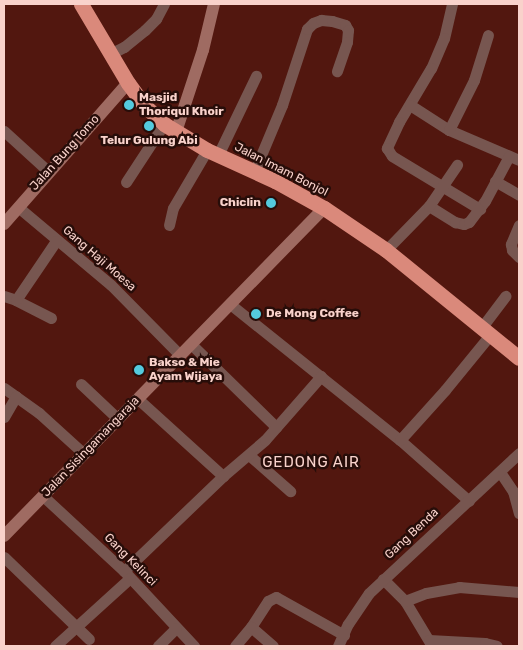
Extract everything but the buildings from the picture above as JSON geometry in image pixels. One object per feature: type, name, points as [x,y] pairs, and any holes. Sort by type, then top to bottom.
[{"type":"highway","name":"Jalan Imam Bonjol","points":[[81,4],[128,83],[145,106],[170,128],[213,153],[324,208],[386,250],[519,358]]},
{"type":"main road","points":[[170,128],[203,50],[214,4]]},
{"type":"main road","name":"Jalan Bung Tomo","points":[[4,222],[128,83]]},
{"type":"main road","name":"Jalan Sisingamangaraja","points":[[4,536],[324,208]]},
{"type":"street","points":[[110,54],[124,47],[145,30],[156,19],[164,4]]},
{"type":"street","points":[[452,4],[444,38],[431,68],[387,144],[387,148],[392,156],[480,209]]},
{"type":"street","points":[[254,172],[282,106],[307,29],[313,23],[321,20],[332,20],[345,25],[348,30],[347,42],[337,71]]},
{"type":"street","points":[[448,130],[474,80],[488,35]]},
{"type":"street","points":[[169,225],[173,208],[213,153],[256,76]]},
{"type":"street","points":[[410,105],[448,130],[516,157],[494,181],[480,209],[469,222],[464,224],[455,222],[429,206]]},
{"type":"street","points":[[126,182],[170,128]]},
{"type":"street","points":[[4,132],[48,171]]},
{"type":"street","points":[[386,250],[429,206],[457,165]]},
{"type":"street","points":[[494,181],[519,195]]},
{"type":"street","name":"Gang Haji Moesa","points":[[18,207],[56,241],[111,285],[180,355]]},
{"type":"street","points":[[519,225],[511,244],[512,250],[519,257]]},
{"type":"street","points":[[16,300],[56,241]]},
{"type":"street","points":[[4,296],[51,318]]},
{"type":"street","points":[[400,440],[445,390],[486,331],[505,296]]},
{"type":"street","points":[[230,304],[400,440],[468,501]]},
{"type":"street","points":[[191,344],[276,427]]},
{"type":"street","points":[[55,646],[78,626],[223,476],[249,455],[321,376]]},
{"type":"street","points":[[81,384],[118,419]]},
{"type":"street","points":[[4,388],[84,454]]},
{"type":"street","points":[[4,417],[16,396]]},
{"type":"street","points":[[138,399],[223,476]]},
{"type":"street","name":"Gang Benda","points":[[338,646],[362,602],[384,579],[519,453]]},
{"type":"street","points":[[249,455],[290,491]]},
{"type":"street","points":[[500,472],[513,491],[519,513]]},
{"type":"street","name":"Gang Kelinci","points":[[43,496],[127,574],[194,646]]},
{"type":"street","points":[[4,556],[89,638]]},
{"type":"street","points":[[384,579],[405,601],[431,643],[484,643],[498,646]]},
{"type":"street","points":[[405,601],[426,593],[459,587],[519,592]]},
{"type":"street","points":[[235,646],[251,628],[268,601],[276,597],[344,635]]},
{"type":"street","points":[[158,646],[176,628]]},
{"type":"street","points":[[251,628],[273,646]]},
{"type":"place","name":"Masjid Thoriqul Khoir","points":[[129,105]]},
{"type":"place","name":"Telur Gulung Abi","points":[[149,126]]},
{"type":"place","name":"Chiclin","points":[[271,203]]},
{"type":"place","name":"De Mong Coffee","points":[[256,314]]},
{"type":"place","name":"Bakso & Mie Ayam Wijaya","points":[[139,370]]},
{"type":"district","name":"GEDONG AIR","points":[[311,463]]}]
